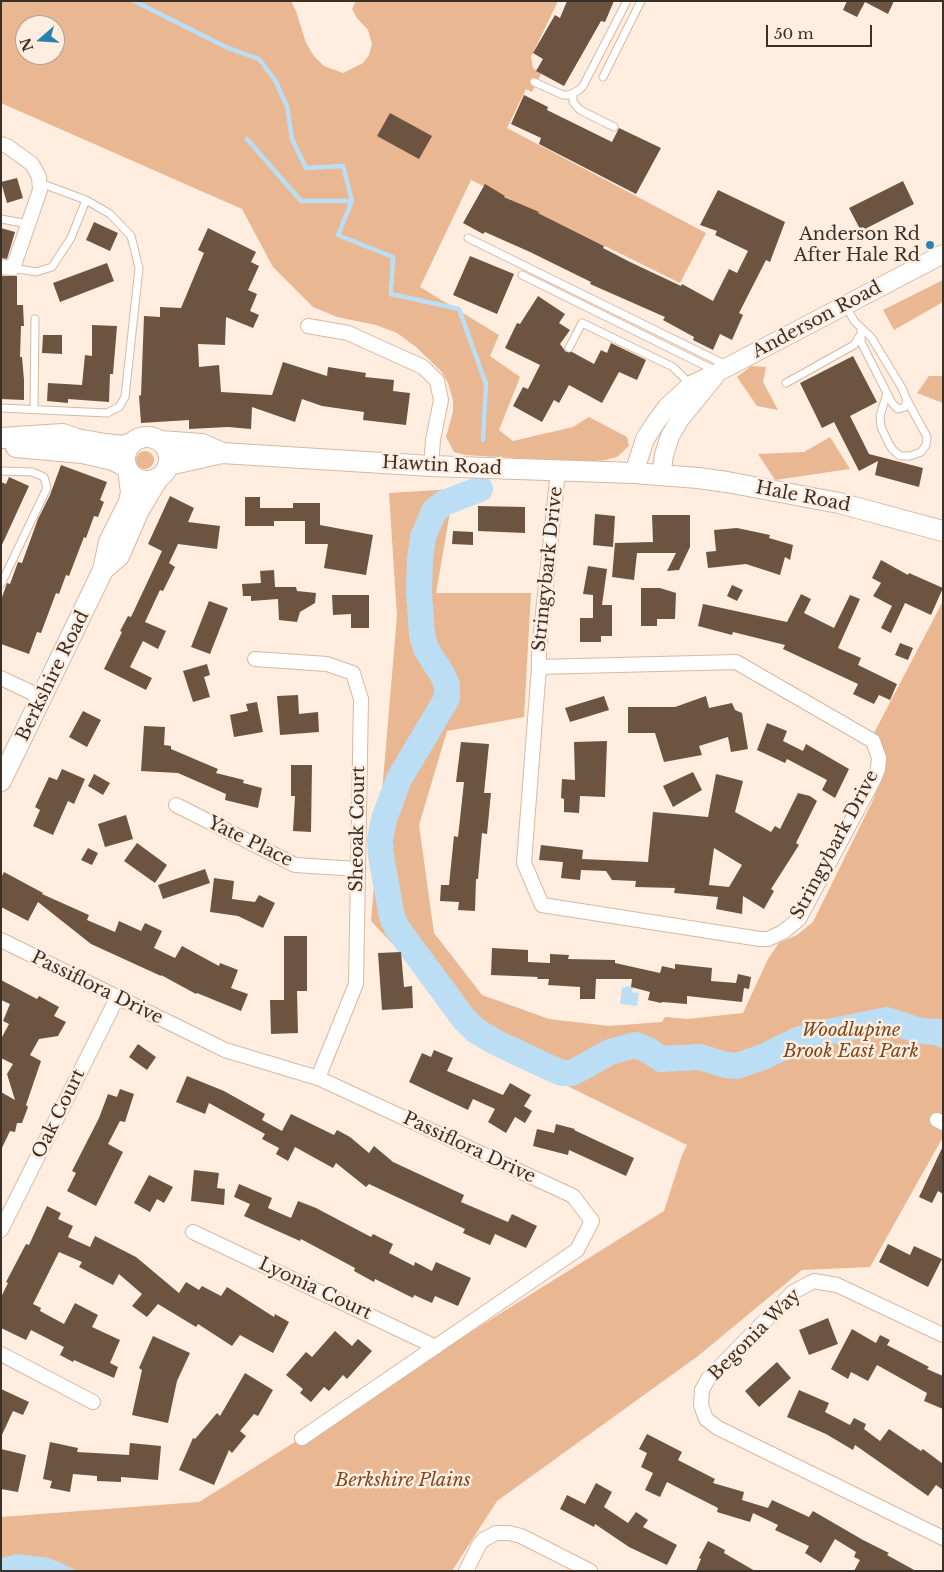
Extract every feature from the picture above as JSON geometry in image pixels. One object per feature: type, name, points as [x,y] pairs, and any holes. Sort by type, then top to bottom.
[{"type":"main road","points":[[1,438],[63,434],[77,439],[122,446],[145,437],[160,441],[168,452],[163,472],[143,481],[113,460],[82,453],[20,448],[1,442]]},
{"type":"main road","name":"Hawtin Road","points":[[160,441],[202,444],[222,453],[431,466],[661,475]]},
{"type":"main road","points":[[127,469],[126,454],[132,443]]},
{"type":"main road","name":"Hawtin Road","points":[[163,472],[222,453]]},
{"type":"main road","name":"Berkshire Road","points":[[1,781],[43,698],[103,570],[109,542],[129,502],[131,492],[127,469]]},
{"type":"main road","name":"Berkshire Road","points":[[103,570],[119,556],[139,510],[163,472]]},
{"type":"main road","name":"Hale Road","points":[[661,475],[727,482],[798,495],[877,512],[943,531]]},
{"type":"street","points":[[1,144],[7,146],[32,164],[40,177],[40,190],[29,224],[7,267]]},
{"type":"street","name":"Anderson Road","points":[[634,473],[645,439],[667,407],[690,385],[943,254]]},
{"type":"street","points":[[308,326],[348,333],[423,367],[438,381],[441,400],[433,440],[431,466]]},
{"type":"street","name":"Anderson Road","points":[[661,475],[664,455],[670,436],[680,419],[723,369]]},
{"type":"street","name":"Stringybark Drive","points":[[539,667],[736,662],[873,741],[879,758],[878,769],[874,779],[799,919],[783,932],[768,939],[760,939],[542,905],[524,863],[539,650],[558,471]]},
{"type":"street","name":"Sheoak Court","points":[[256,659],[327,664],[353,673],[361,699],[356,984],[318,1078]]},
{"type":"street","points":[[1,678],[43,698]]},
{"type":"street","name":"Yate Place","points":[[176,805],[295,865],[358,869]]},
{"type":"street","name":"Passiflora Drive","points":[[1,940],[225,1050],[318,1078],[573,1196],[592,1221],[577,1250],[302,1438]]},
{"type":"street","name":"Oak Court","points":[[1,1230],[117,998]]},
{"type":"street","name":"Lyonia Court","points":[[193,1232],[436,1346]]},
{"type":"street","name":"Begonia Way","points":[[943,1335],[837,1285],[814,1281],[793,1292],[708,1379],[702,1390],[700,1404],[706,1419],[718,1428],[943,1538]]},
{"type":"street","points":[[1,1354],[93,1402]]},
{"type":"street","points":[[466,1571],[479,1545],[484,1540],[496,1533],[509,1533],[521,1536],[590,1571]]},
{"type":"lane","points":[[534,82],[562,95],[573,94],[583,86],[627,1]]},
{"type":"lane","points":[[602,77],[641,1]]},
{"type":"lane","points":[[573,94],[574,102],[580,110],[614,127]]},
{"type":"lane","points":[[1,408],[107,412],[119,408],[125,397],[139,268],[131,236],[110,214],[86,200],[40,182]]},
{"type":"lane","points":[[7,267],[36,272],[52,267],[71,238],[86,200]]},
{"type":"lane","points":[[1,219],[29,224]]},
{"type":"lane","points":[[468,238],[723,369]]},
{"type":"lane","points":[[522,275],[723,369]]},
{"type":"lane","points":[[845,304],[861,332],[871,338],[902,388],[927,437],[926,445],[921,452],[910,456],[900,456],[889,444],[881,427],[880,416],[887,394]]},
{"type":"lane","points":[[34,408],[35,319]]},
{"type":"lane","points":[[569,348],[582,322],[673,367],[690,385]]},
{"type":"lane","points":[[786,383],[854,345],[861,332]]},
{"type":"lane","points":[[861,332],[861,342],[864,350],[887,394],[898,409],[905,407],[907,400]]},
{"type":"lane","points":[[1,471],[32,472],[44,477],[47,488],[1,584]]},
{"type":"green space","points":[[1,1],[291,1],[306,43],[314,56],[324,66],[343,73],[363,63],[369,55],[372,44],[368,30],[352,9],[356,1],[558,1],[531,57],[533,68],[541,74],[532,92],[526,89],[507,128],[706,233],[680,283],[471,180],[420,287],[499,335],[490,356],[520,377],[499,430],[513,441],[573,427],[589,417],[627,437],[629,446],[617,457],[582,462],[465,455],[454,452],[446,437],[453,412],[453,400],[448,383],[441,371],[416,347],[397,333],[376,325],[337,317],[313,307],[273,267],[242,209],[1,103]]},
{"type":"green space","points":[[943,280],[943,302],[894,330],[883,310]]},
{"type":"green space","points":[[751,366],[766,367],[763,382],[778,410],[757,406],[737,377]]},
{"type":"green space","points":[[929,376],[943,376],[943,403],[917,393]]},
{"type":"green space","points":[[830,437],[850,469],[775,480],[758,454],[804,452]]},
{"type":"green space","points":[[141,451],[149,451],[154,456],[152,467],[141,469],[136,464],[136,456]]},
{"type":"green space","points":[[454,489],[436,593],[531,593],[524,717],[447,731],[419,825],[434,933],[482,995],[549,1019],[609,1026],[662,1022],[665,1017],[687,1019],[743,1013],[768,959],[779,943],[797,935],[813,922],[873,800],[883,771],[882,753],[874,733],[943,601],[943,1137],[870,1267],[802,1270],[698,1356],[497,1501],[452,1571],[1,1571],[1,1517],[199,1502],[664,1211],[687,1145],[539,1072],[451,1021],[424,977],[371,921],[397,616],[389,493]]},
{"type":"water","points":[[626,986],[633,987],[632,992],[639,993],[637,1006],[620,1004],[622,987],[625,988]]},
{"type":"water","points":[[17,1554],[50,1558],[78,1571],[1,1571],[1,1558]]},
{"type":"building","points":[[567,1],[614,1],[605,22],[601,21],[564,86],[536,71],[543,59],[533,53],[555,15],[560,18]]},
{"type":"building","points":[[847,1],[894,1],[888,14],[865,2],[857,17],[843,10]]},
{"type":"building","points":[[524,95],[548,107],[547,110],[612,142],[619,128],[661,148],[636,194],[539,144],[541,138],[511,124]]},
{"type":"building","points":[[390,113],[432,136],[419,159],[377,136]]},
{"type":"building","points":[[17,178],[23,198],[7,203],[1,182]]},
{"type":"building","points":[[903,181],[914,204],[861,231],[849,208]]},
{"type":"building","points":[[485,184],[504,197],[539,212],[604,246],[603,248],[630,262],[681,286],[682,284],[713,301],[729,269],[737,273],[748,251],[715,235],[717,231],[700,225],[718,190],[785,222],[770,262],[766,260],[739,313],[743,315],[732,340],[720,334],[713,350],[693,340],[694,337],[663,320],[665,317],[590,284],[591,282],[530,252],[485,232],[483,234],[463,223]]},
{"type":"building","points":[[94,222],[118,233],[110,251],[86,240]]},
{"type":"building","points":[[1,228],[15,232],[7,259],[1,258]]},
{"type":"building","points":[[208,228],[256,252],[251,262],[259,266],[248,290],[257,294],[250,311],[259,315],[253,328],[226,317],[225,345],[198,344],[199,367],[219,365],[221,392],[272,395],[283,362],[327,376],[328,367],[366,373],[365,377],[394,380],[393,391],[410,393],[406,425],[363,420],[364,412],[322,406],[302,399],[295,422],[252,407],[251,429],[228,427],[189,429],[189,420],[141,423],[139,396],[141,395],[144,316],[160,317],[160,307],[181,308],[204,253],[198,250]]},
{"type":"building","points":[[470,256],[514,274],[497,314],[453,295]]},
{"type":"building","points":[[107,263],[114,281],[60,302],[53,283]]},
{"type":"building","points":[[1,276],[17,276],[17,305],[23,305],[24,326],[21,326],[20,357],[22,357],[24,400],[1,399]]},
{"type":"building","points":[[538,296],[565,314],[559,323],[570,330],[560,344],[566,352],[572,352],[594,364],[601,350],[607,353],[611,343],[646,360],[637,380],[619,372],[602,403],[569,385],[559,403],[554,400],[542,422],[513,406],[523,387],[528,389],[540,365],[505,348],[517,323],[520,324]]},
{"type":"building","points":[[92,325],[117,326],[113,374],[110,374],[109,402],[68,399],[68,403],[47,401],[48,383],[82,385],[85,355],[92,356]]},
{"type":"building","points":[[43,335],[62,335],[62,354],[42,353]]},
{"type":"building","points":[[853,356],[877,402],[850,416],[869,454],[923,468],[919,487],[875,475],[878,461],[859,471],[834,422],[822,428],[800,383]]},
{"type":"building","points":[[61,465],[107,482],[100,500],[104,502],[98,517],[94,516],[86,538],[84,537],[69,576],[66,575],[59,594],[56,593],[41,633],[37,632],[29,654],[1,644],[1,600],[7,583],[10,584],[18,562],[22,563]]},
{"type":"building","points":[[9,477],[29,486],[1,547],[1,482],[6,484]]},
{"type":"building","points":[[170,496],[194,508],[188,522],[220,526],[217,549],[178,544],[169,563],[175,567],[163,591],[160,590],[145,622],[166,631],[158,649],[143,641],[130,667],[152,678],[146,690],[104,669],[122,632],[120,631],[128,616],[131,617],[162,551],[148,544]]},
{"type":"building","points":[[245,497],[260,497],[260,508],[293,508],[293,503],[320,503],[320,525],[373,535],[366,575],[324,568],[328,544],[305,544],[305,521],[274,521],[274,526],[245,526]]},
{"type":"building","points":[[478,506],[525,507],[525,533],[478,531]]},
{"type":"building","points":[[595,514],[615,516],[613,547],[593,545]]},
{"type":"building","points":[[652,515],[690,515],[690,547],[679,570],[667,571],[676,553],[637,553],[634,580],[612,577],[615,543],[653,542]]},
{"type":"building","points":[[737,528],[770,535],[769,538],[793,545],[790,560],[785,557],[780,575],[746,564],[708,568],[706,552],[716,551],[714,530]]},
{"type":"building","points":[[453,531],[473,532],[473,545],[452,544]]},
{"type":"building","points":[[881,560],[908,575],[909,573],[943,588],[931,615],[905,603],[891,633],[881,628],[892,606],[873,596],[881,583],[872,578]]},
{"type":"building","points":[[588,566],[607,569],[602,605],[612,605],[612,636],[601,636],[601,642],[580,642],[580,618],[593,618],[593,595],[583,594]]},
{"type":"building","points":[[274,570],[275,587],[296,587],[297,591],[316,593],[315,603],[300,612],[297,622],[279,620],[278,599],[251,601],[251,596],[243,596],[242,584],[261,583],[260,571]]},
{"type":"building","points":[[732,585],[743,590],[737,601],[727,596]]},
{"type":"building","points":[[641,588],[660,588],[676,593],[675,619],[657,619],[657,626],[641,626]]},
{"type":"building","points":[[801,594],[811,599],[804,613],[834,628],[850,595],[860,599],[838,648],[861,658],[858,665],[897,684],[890,700],[879,695],[874,704],[853,694],[858,684],[783,649],[785,645],[733,632],[732,635],[698,626],[703,604],[787,622]]},
{"type":"building","points":[[332,595],[369,595],[369,628],[351,628],[351,614],[333,615]]},
{"type":"building","points":[[209,601],[228,608],[210,654],[191,647]]},
{"type":"building","points":[[900,643],[913,648],[908,660],[895,655]]},
{"type":"building","points":[[207,664],[210,675],[204,677],[210,697],[193,702],[183,671]]},
{"type":"building","points":[[298,695],[299,714],[318,712],[319,732],[280,735],[277,696]]},
{"type":"building","points":[[604,696],[609,710],[570,722],[565,708]]},
{"type":"building","points":[[706,696],[709,708],[732,703],[735,710],[742,713],[748,749],[731,752],[728,737],[699,746],[702,755],[664,762],[655,733],[628,733],[628,707],[675,707]]},
{"type":"building","points":[[257,702],[263,732],[234,737],[230,715],[248,711],[246,704]]},
{"type":"building","points":[[83,711],[101,720],[87,747],[69,737]]},
{"type":"building","points":[[767,723],[787,731],[783,741],[803,751],[806,744],[849,769],[835,798],[822,790],[827,780],[787,759],[785,763],[757,750]]},
{"type":"building","points":[[144,726],[165,727],[164,745],[171,746],[171,749],[218,769],[216,773],[244,780],[243,783],[262,788],[258,808],[225,800],[226,794],[178,773],[141,771]]},
{"type":"building","points":[[607,741],[605,797],[580,796],[579,813],[564,812],[564,799],[561,798],[562,779],[575,780],[574,742]]},
{"type":"building","points":[[461,742],[489,744],[484,793],[491,793],[487,834],[482,833],[478,879],[476,879],[475,911],[458,910],[459,902],[440,901],[441,885],[449,885],[454,836],[458,837],[464,782],[456,782]]},
{"type":"building","points":[[291,765],[312,765],[311,832],[293,831],[295,796],[291,796]]},
{"type":"building","points":[[62,769],[85,779],[74,804],[68,801],[53,835],[33,826],[40,810],[35,807],[49,777],[57,780]]},
{"type":"building","points":[[693,772],[702,790],[673,807],[663,786]]},
{"type":"building","points":[[94,774],[110,783],[103,795],[88,786]]},
{"type":"building","points":[[716,774],[743,781],[735,812],[771,832],[775,826],[780,829],[798,793],[810,796],[817,801],[796,843],[799,845],[771,889],[774,891],[764,909],[743,896],[742,914],[716,909],[718,897],[674,893],[675,888],[635,887],[636,881],[612,880],[606,871],[581,870],[580,880],[561,878],[563,862],[539,860],[541,845],[583,850],[582,859],[648,862],[653,812],[708,817]],"holes":[[[714,848],[742,865],[729,887],[709,885]]]},
{"type":"building","points":[[126,815],[133,839],[105,847],[98,824]]},
{"type":"building","points":[[137,843],[167,865],[155,883],[124,861]]},
{"type":"building","points":[[88,848],[98,853],[92,865],[81,860]]},
{"type":"building","points":[[205,869],[210,883],[163,899],[158,885]]},
{"type":"building","points":[[4,872],[42,894],[89,915],[87,920],[115,932],[119,921],[141,931],[145,923],[162,931],[154,948],[175,958],[182,946],[219,966],[220,963],[238,970],[231,988],[248,994],[241,1011],[196,994],[161,975],[91,944],[38,902],[28,921],[1,907],[1,878]]},
{"type":"building","points":[[214,878],[234,881],[232,899],[255,902],[259,895],[275,903],[263,928],[238,916],[210,912]]},
{"type":"building","points":[[284,936],[307,936],[307,991],[297,991],[298,1033],[271,1034],[270,1000],[284,1000]]},
{"type":"building","points":[[492,948],[528,950],[528,962],[550,963],[550,954],[569,955],[568,959],[615,960],[615,963],[660,973],[662,966],[675,969],[675,964],[712,968],[711,981],[736,983],[738,974],[751,977],[749,989],[744,988],[742,1002],[687,996],[687,1004],[661,1003],[648,1000],[650,992],[631,987],[632,979],[596,979],[595,999],[580,999],[580,987],[548,985],[549,979],[537,979],[538,977],[491,975]]},
{"type":"building","points":[[401,952],[404,987],[412,986],[413,1008],[382,1010],[378,953]]},
{"type":"building","points":[[1,980],[37,999],[39,996],[59,1007],[54,1016],[66,1022],[58,1036],[39,1039],[30,1055],[41,1061],[26,1105],[28,1107],[22,1123],[17,1123],[15,1132],[10,1131],[1,1150],[1,1092],[15,1100],[7,1074],[13,1064],[1,1058],[1,1039],[9,1024],[3,1021],[10,1004],[1,1000]]},
{"type":"building","points":[[138,1044],[156,1057],[147,1070],[129,1057]]},
{"type":"building","points":[[434,1050],[453,1058],[447,1071],[503,1095],[510,1083],[531,1095],[524,1106],[532,1111],[525,1123],[515,1117],[506,1133],[488,1122],[495,1109],[473,1099],[468,1110],[409,1082],[422,1053],[431,1057]]},
{"type":"building","points":[[187,1076],[224,1091],[265,1114],[262,1120],[282,1131],[291,1114],[334,1135],[337,1130],[350,1137],[369,1153],[374,1146],[393,1162],[464,1195],[461,1202],[508,1222],[512,1214],[537,1226],[526,1248],[495,1234],[490,1245],[463,1233],[465,1229],[369,1184],[366,1187],[336,1163],[333,1168],[295,1147],[288,1161],[276,1154],[279,1148],[262,1139],[265,1134],[209,1103],[205,1114],[176,1102]]},
{"type":"building","points":[[120,1089],[134,1094],[125,1122],[120,1121],[108,1144],[123,1152],[96,1206],[67,1191],[76,1173],[72,1171],[99,1118],[108,1094],[117,1097]]},
{"type":"building","points":[[556,1124],[575,1129],[634,1158],[626,1176],[569,1150],[568,1155],[533,1146],[537,1129],[554,1133]]},
{"type":"building","points":[[943,1146],[943,1194],[938,1191],[932,1203],[919,1197]]},
{"type":"building","points":[[194,1170],[219,1173],[217,1188],[225,1189],[224,1205],[191,1201]]},
{"type":"building","points":[[149,1175],[173,1187],[164,1203],[157,1199],[150,1212],[134,1203]]},
{"type":"building","points":[[239,1184],[272,1198],[268,1208],[291,1218],[298,1201],[316,1208],[371,1237],[373,1234],[393,1244],[389,1253],[414,1266],[415,1262],[432,1271],[436,1262],[471,1278],[458,1306],[435,1296],[432,1303],[414,1295],[413,1298],[375,1279],[374,1282],[354,1271],[355,1268],[301,1239],[300,1241],[244,1216],[250,1204],[234,1197]]},
{"type":"building","points":[[47,1206],[61,1213],[58,1219],[73,1226],[68,1237],[90,1247],[95,1236],[136,1257],[179,1293],[186,1282],[199,1290],[202,1286],[221,1296],[227,1287],[274,1317],[275,1314],[289,1322],[273,1353],[240,1335],[232,1346],[198,1324],[196,1327],[158,1304],[147,1317],[132,1306],[142,1294],[119,1274],[113,1285],[79,1267],[82,1262],[59,1252],[33,1304],[41,1308],[40,1311],[64,1324],[75,1303],[98,1315],[92,1327],[120,1340],[110,1363],[118,1367],[114,1378],[60,1355],[64,1347],[31,1330],[26,1340],[1,1328],[1,1297],[8,1283],[6,1282],[26,1244],[29,1245]]},
{"type":"building","points":[[888,1244],[910,1255],[914,1246],[942,1259],[928,1287],[879,1262]]},
{"type":"building","points":[[828,1318],[838,1344],[809,1355],[799,1330]]},
{"type":"building","points":[[852,1329],[876,1343],[880,1335],[890,1340],[887,1345],[929,1367],[927,1369],[943,1376],[943,1409],[924,1401],[927,1393],[877,1365],[868,1381],[851,1372],[848,1379],[831,1369]]},
{"type":"building","points":[[335,1331],[352,1346],[358,1339],[372,1351],[347,1379],[343,1375],[329,1391],[324,1387],[311,1402],[300,1393],[303,1389],[286,1375],[306,1352],[312,1357]]},
{"type":"building","points":[[153,1336],[190,1353],[177,1381],[168,1423],[132,1415],[142,1370],[139,1368]]},
{"type":"building","points":[[777,1362],[791,1378],[759,1407],[745,1391]]},
{"type":"building","points":[[245,1373],[273,1390],[258,1416],[254,1414],[240,1431],[246,1436],[232,1453],[229,1450],[214,1485],[179,1470],[193,1438],[195,1439],[217,1413],[220,1416]]},
{"type":"building","points":[[1,1389],[29,1402],[23,1415],[13,1411],[1,1437]]},
{"type":"building","points":[[799,1390],[829,1403],[825,1412],[850,1425],[854,1418],[866,1424],[864,1429],[880,1441],[889,1429],[921,1451],[923,1449],[943,1464],[943,1490],[936,1485],[928,1496],[855,1445],[853,1450],[826,1434],[787,1417]]},
{"type":"building","points":[[647,1434],[682,1452],[678,1460],[715,1479],[713,1483],[744,1492],[742,1500],[768,1508],[772,1500],[809,1517],[813,1511],[889,1553],[887,1555],[916,1571],[854,1571],[860,1560],[854,1557],[856,1552],[835,1539],[821,1563],[805,1553],[809,1546],[775,1530],[778,1525],[753,1513],[750,1522],[717,1512],[718,1508],[667,1482],[660,1497],[645,1490],[653,1473],[641,1467],[647,1453],[639,1449]]},
{"type":"building","points":[[50,1442],[78,1448],[77,1452],[129,1455],[130,1443],[161,1446],[158,1480],[121,1477],[121,1482],[97,1481],[97,1476],[73,1474],[70,1492],[50,1488],[52,1481],[43,1479]]},
{"type":"building","points":[[1,1449],[26,1455],[18,1492],[1,1489]]},
{"type":"building","points":[[596,1483],[612,1492],[604,1507],[628,1523],[636,1512],[648,1520],[643,1527],[677,1545],[667,1565],[629,1547],[595,1524],[594,1527],[560,1509],[567,1495],[585,1504]]},
{"type":"building","points":[[708,1541],[725,1550],[724,1553],[755,1571],[696,1571],[701,1559],[699,1558]]},
{"type":"waterway","points":[[134,1],[228,48],[259,59],[275,80],[287,106],[292,139],[306,168],[343,166],[352,201]]},
{"type":"waterway","points":[[247,139],[301,201],[352,201],[338,235],[393,257],[391,294],[459,309],[486,384],[483,440]]},
{"type":"waterway","points":[[480,489],[444,503],[434,511],[423,537],[419,593],[422,635],[426,649],[447,685],[447,698],[399,779],[384,819],[380,840],[392,917],[397,928],[464,1019],[475,1030],[495,1042],[562,1073],[572,1073],[610,1052],[635,1045],[648,1050],[661,1059],[700,1057],[726,1065],[737,1066],[813,1035],[887,1020],[920,1031],[939,1032],[943,1035]]},
{"type":"place","name":"Anderson Rd After Hale Rd","points":[[930,245]]},
{"type":"park label","name":"Woodlupine Brook East Park","points":[[851,1041]]},
{"type":"park label","name":"Berkshire Plains","points":[[403,1481]]}]
